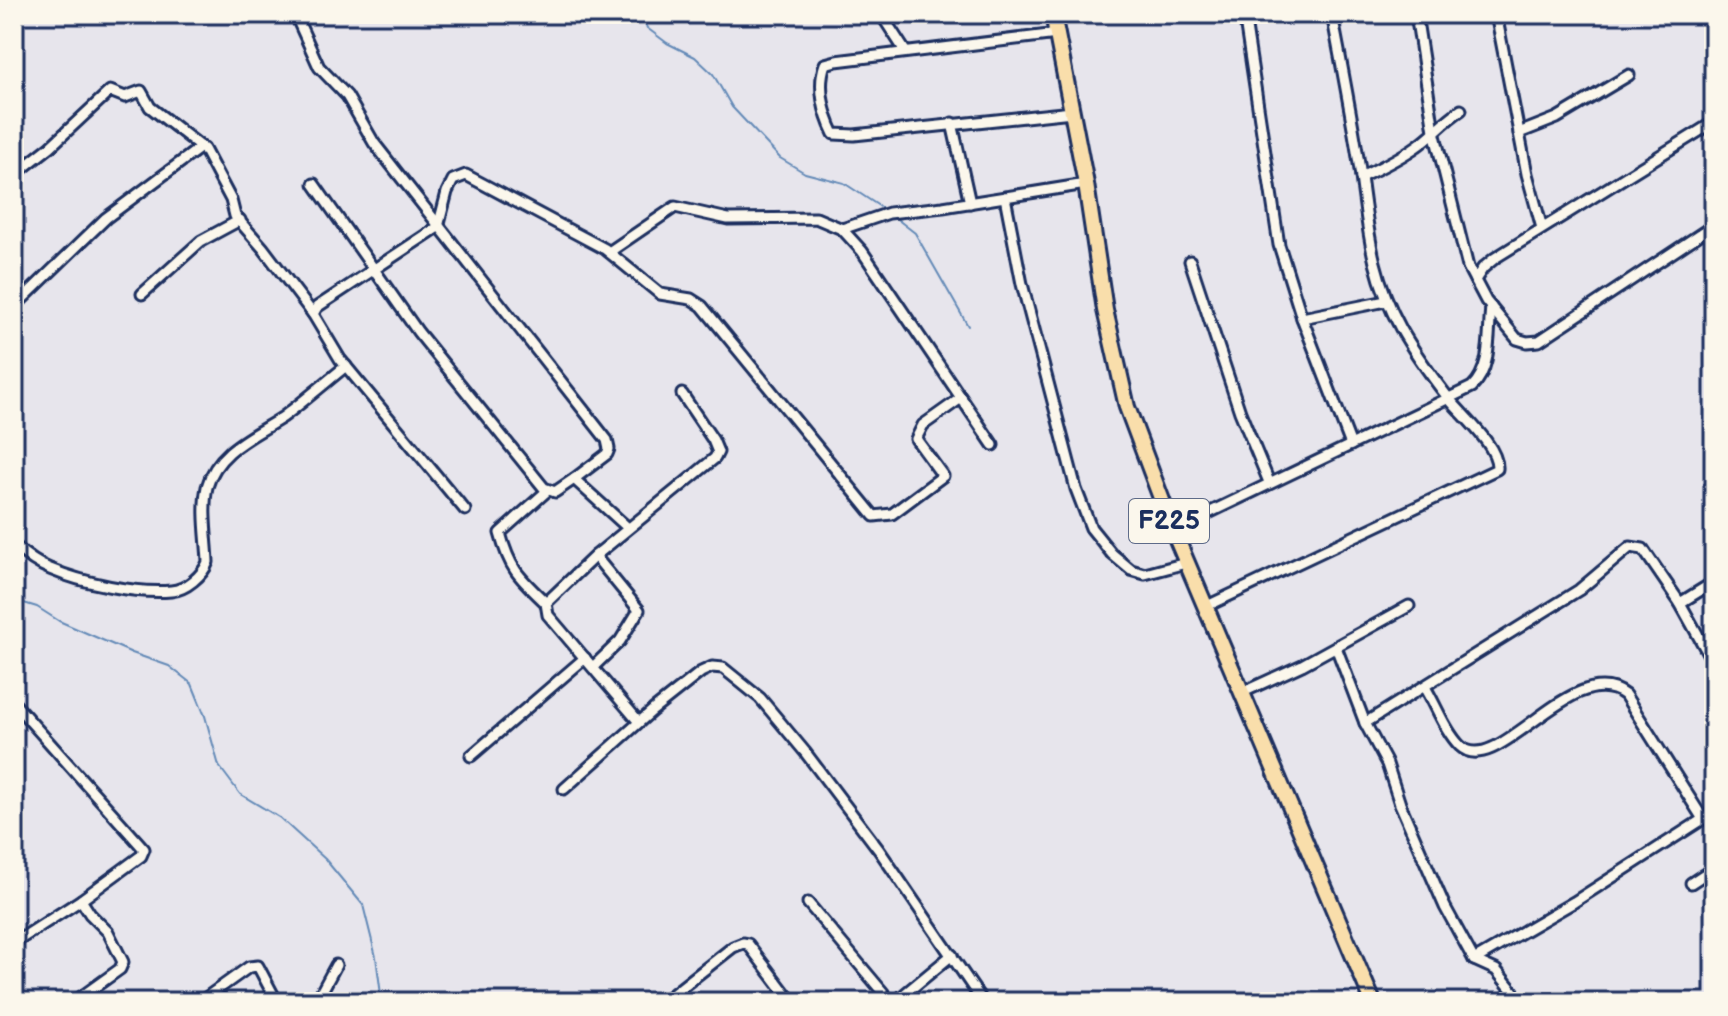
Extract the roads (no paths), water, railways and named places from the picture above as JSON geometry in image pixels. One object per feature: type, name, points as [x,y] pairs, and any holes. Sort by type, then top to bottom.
[{"type":"main road","name":"F225","points":[[1053,14],[1086,184],[1114,355],[1143,454],[1186,563],[1373,1002]]},
{"type":"street","points":[[295,14],[319,67],[347,96],[374,143],[607,440],[607,454],[555,492],[547,491],[418,332],[314,184]]},
{"type":"street","points":[[881,14],[905,51]]},
{"type":"street","points":[[1244,14],[1279,245],[1302,318],[1351,445]]},
{"type":"street","points":[[1205,607],[1497,469],[1498,463],[1483,438],[1448,398],[1403,333],[1386,301],[1367,234],[1361,177],[1332,14]]},
{"type":"street","points":[[1416,14],[1434,131],[1461,243],[1475,280],[1491,307],[1517,339],[1539,341],[1714,225]]},
{"type":"street","points":[[1496,14],[1519,133],[1542,228]]},
{"type":"street","points":[[1057,34],[905,51],[825,64],[820,77],[828,121],[834,134],[854,135],[1072,112]]},
{"type":"street","points":[[1519,133],[1557,118],[1629,75]]},
{"type":"street","points":[[15,174],[50,147],[110,91],[125,97],[141,91],[150,107],[201,147],[216,170],[235,216],[313,314],[346,366],[465,510]]},
{"type":"street","points":[[1361,177],[1400,158],[1461,110]]},
{"type":"street","points":[[1475,280],[1495,258],[1714,122]]},
{"type":"street","points":[[952,123],[970,203]]},
{"type":"street","points":[[14,307],[106,218],[201,147]]},
{"type":"street","points":[[313,314],[317,307],[438,227],[453,180],[466,175],[609,252],[660,294],[691,299],[702,306],[874,516],[892,514],[943,476],[916,439],[923,425],[961,398]]},
{"type":"street","points":[[842,229],[889,213],[1086,184]]},
{"type":"street","points":[[1005,197],[1038,343],[1076,489],[1091,528],[1112,554],[1131,570],[1145,574],[1186,563]]},
{"type":"street","points":[[609,252],[675,207],[728,219],[816,218],[842,229],[862,251],[993,445]]},
{"type":"street","points":[[142,294],[201,241],[240,220]]},
{"type":"street","points":[[1190,261],[1240,412],[1269,482]]},
{"type":"street","points":[[1302,318],[1386,301]]},
{"type":"street","points":[[1173,530],[1472,387],[1485,369],[1491,307]]},
{"type":"street","points":[[14,545],[49,569],[79,578],[120,588],[181,589],[207,566],[207,487],[212,473],[225,456],[283,416],[346,366]]},
{"type":"street","points":[[546,603],[595,556],[715,458],[718,452],[713,440],[682,394]]},
{"type":"street","points":[[574,479],[628,528]]},
{"type":"street","points":[[547,491],[500,533],[507,559],[546,603],[548,615],[639,722]]},
{"type":"street","points":[[1365,723],[1579,590],[1630,547],[1643,549],[1680,603],[1714,664]]},
{"type":"street","points":[[593,667],[620,641],[639,610],[595,556]]},
{"type":"street","points":[[1680,603],[1714,582]]},
{"type":"street","points":[[1241,693],[1336,647],[1409,606]]},
{"type":"street","points":[[1336,647],[1365,723],[1387,764],[1400,804],[1445,907],[1474,960],[1496,970],[1513,990],[1501,1002]]},
{"type":"street","points":[[471,756],[585,658]]},
{"type":"street","points":[[564,789],[701,672],[712,667],[723,668],[760,698],[805,752],[879,850],[983,1002]]},
{"type":"street","points":[[1425,687],[1460,746],[1477,753],[1487,751],[1549,709],[1586,690],[1617,689],[1625,695],[1703,819]]},
{"type":"street","points":[[14,703],[61,759],[143,845],[141,856],[14,943]]},
{"type":"street","points":[[1474,960],[1574,902],[1714,812]]},
{"type":"street","points":[[1691,883],[1714,868]]},
{"type":"street","points":[[74,1002],[120,969],[123,962],[108,932],[81,900]]},
{"type":"street","points":[[808,903],[893,1002],[952,955]]},
{"type":"street","points":[[663,1002],[733,947],[743,943],[748,944],[792,1002]]},
{"type":"street","points":[[316,1002],[336,965]]},
{"type":"street","points":[[200,1002],[249,967],[258,966],[277,1002]]},
{"type":"waterway","points":[[639,14],[647,28],[667,43],[695,57],[713,74],[732,107],[780,158],[805,173],[844,183],[885,210]]},
{"type":"waterway","points":[[893,216],[915,233],[968,326]]},
{"type":"waterway","points":[[14,600],[37,607],[59,621],[169,666],[192,684],[219,766],[240,794],[280,818],[325,859],[363,905],[376,957],[382,1002]]}]
